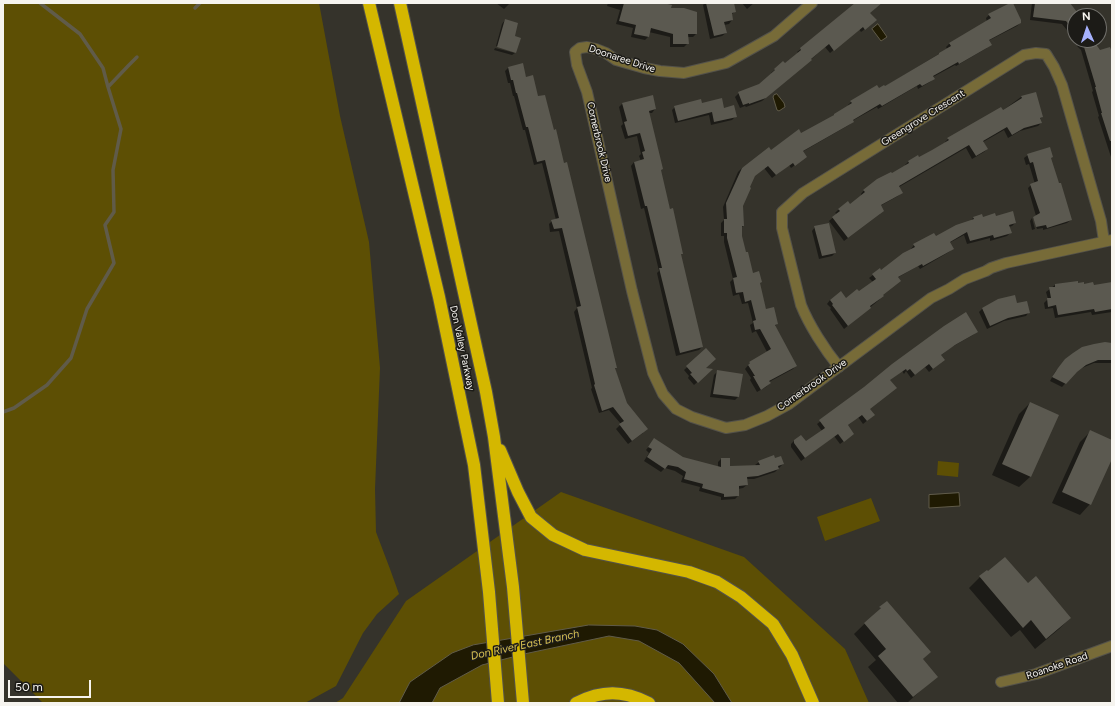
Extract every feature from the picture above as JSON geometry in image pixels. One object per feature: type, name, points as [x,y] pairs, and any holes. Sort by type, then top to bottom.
[{"type":"highway","name":"Don Valley Parkway","points":[[369,3],[439,297],[474,465],[489,592],[498,703]]},
{"type":"highway","name":"Don Valley Parkway","points":[[400,3],[484,384],[494,437],[512,587],[523,702]]},
{"type":"highway","points":[[494,437],[518,492],[531,517],[536,522],[553,535],[585,550],[689,572],[716,582],[741,597],[773,624],[792,655],[813,703]]},
{"type":"highway","points":[[490,703],[497,687]]},
{"type":"highway","points":[[576,703],[596,695],[612,692],[629,695],[649,703]]},
{"type":"street","name":"Doonaree Drive","points":[[580,48],[587,47],[596,49],[606,53],[616,60],[644,68],[684,73],[726,63],[774,36],[812,3]]},
{"type":"street","name":"Cornerbrook Drive","points":[[580,48],[575,52],[577,65],[587,92],[632,291],[653,373],[663,394],[676,409],[692,417],[726,428],[745,425],[767,416],[789,404],[931,298],[965,279],[1013,261],[1108,241]]},
{"type":"street","name":"Greengrove Crescent","points":[[839,367],[831,357],[805,315],[801,305],[782,228],[782,212],[803,193],[1024,55],[1036,53],[1046,54],[1054,67],[1062,85],[1108,241]]},
{"type":"street","name":"Roanoke Road","points":[[1001,682],[1036,674],[1112,646]]},
{"type":"shaded area","points":[[3,3],[319,3],[340,116],[369,242],[380,368],[375,489],[376,532],[399,594],[377,614],[363,633],[336,686],[305,703],[43,703],[3,663]]},
{"type":"shaded area","points":[[938,461],[959,463],[958,477],[937,475]]},
{"type":"shaded area","points":[[561,492],[744,557],[845,649],[869,703],[335,703],[343,698],[406,601]]},
{"type":"shaded area","points":[[871,498],[880,521],[825,541],[817,517]]},
{"type":"water","points":[[878,24],[887,37],[881,41],[872,29]]},
{"type":"water","points":[[777,94],[784,103],[785,107],[779,111],[777,110],[773,97]]},
{"type":"water","points":[[959,493],[960,506],[929,508],[929,495]]},
{"type":"water","name":"Don River East Branch","points":[[589,625],[635,626],[657,630],[683,644],[714,674],[732,703],[715,703],[679,663],[639,641],[609,636],[524,654],[482,665],[440,688],[432,703],[399,703],[410,682],[452,653],[473,645]]},
{"type":"building","points":[[624,3],[663,3],[672,5],[671,8],[684,8],[697,12],[697,34],[688,34],[689,44],[673,44],[673,34],[651,28],[649,37],[634,34],[636,25],[619,21]]},
{"type":"building","points":[[706,3],[734,3],[736,12],[732,13],[733,20],[724,22],[727,33],[714,36]]},
{"type":"building","points":[[855,3],[882,3],[870,13],[877,20],[865,30],[863,27],[834,51],[829,44],[766,98],[743,105],[738,92],[759,84],[783,61],[785,63],[801,50],[800,48]]},
{"type":"building","points":[[1010,3],[1013,3],[1021,23],[989,40],[992,45],[959,64],[958,62],[933,76],[935,79],[922,86],[920,84],[882,106],[880,104],[853,120],[854,122],[803,151],[807,157],[795,166],[793,163],[776,175],[768,166],[755,176],[743,206],[744,226],[742,226],[742,236],[753,273],[759,271],[766,309],[774,307],[778,324],[775,325],[797,366],[769,381],[771,383],[761,390],[748,365],[750,363],[749,362],[771,349],[760,329],[755,330],[753,321],[756,320],[751,300],[745,302],[743,292],[736,293],[733,278],[737,277],[727,233],[724,233],[724,219],[727,219],[726,203],[742,168],[769,147],[771,150],[799,129],[801,133],[834,115],[852,103],[850,101],[877,85],[879,88],[884,85],[885,86],[939,54],[951,46],[949,43],[991,18],[988,14]]},
{"type":"building","points":[[1035,3],[1070,3],[1074,8],[1067,8],[1067,22],[1033,17]]},
{"type":"building","points":[[505,19],[518,23],[515,36],[521,38],[516,53],[497,47]]},
{"type":"building","points":[[1110,47],[1112,52],[1112,141],[1110,141],[1101,113],[1096,87],[1084,48],[1099,48],[1100,50]]},
{"type":"building","points":[[523,63],[526,77],[533,75],[538,96],[545,95],[554,130],[556,129],[564,163],[567,162],[617,368],[615,368],[627,403],[648,429],[632,441],[619,424],[624,421],[613,407],[602,411],[594,385],[577,307],[581,306],[562,228],[554,229],[551,220],[559,218],[545,160],[537,162],[528,127],[526,127],[508,67]]},
{"type":"building","points":[[1036,92],[1043,117],[1040,118],[1042,123],[1024,128],[1012,135],[1007,127],[983,141],[988,149],[976,156],[969,145],[899,186],[903,193],[881,205],[884,211],[848,238],[832,217],[840,211],[838,209],[848,201],[850,204],[865,192],[863,190],[877,179],[891,172],[892,173],[909,163],[908,161],[918,155],[919,157],[932,150],[949,140],[947,138],[1001,107],[1003,110],[1022,98],[1021,96]]},
{"type":"building","points":[[653,95],[656,109],[649,111],[663,169],[661,170],[670,209],[673,208],[683,254],[681,254],[703,347],[680,353],[659,268],[662,268],[647,206],[645,206],[634,162],[644,159],[642,152],[645,151],[640,133],[628,136],[624,122],[627,121],[622,103]]},
{"type":"building","points":[[722,98],[724,108],[734,105],[737,117],[714,122],[712,112],[678,121],[674,106],[701,99],[702,103]]},
{"type":"building","points":[[1050,147],[1053,157],[1051,158],[1059,183],[1061,183],[1072,220],[1047,228],[1046,225],[1036,227],[1033,217],[1040,213],[1030,184],[1038,181],[1033,162],[1030,163],[1027,154]]},
{"type":"building","points":[[1013,211],[1016,223],[1009,225],[1012,233],[994,238],[993,235],[970,241],[967,232],[950,242],[954,249],[923,266],[922,264],[898,277],[901,281],[848,326],[832,305],[833,304],[830,300],[841,291],[846,298],[857,289],[859,291],[876,279],[872,274],[880,268],[881,270],[903,253],[915,247],[913,244],[934,233],[936,236],[956,225],[974,219],[973,217],[982,214],[983,217],[995,213],[996,216]]},
{"type":"building","points":[[829,223],[836,253],[822,256],[814,226]]},
{"type":"building","points":[[1078,281],[1078,283],[1084,282],[1084,284],[1093,282],[1094,285],[1112,282],[1112,309],[1095,312],[1094,309],[1058,315],[1056,305],[1048,307],[1047,298],[1051,298],[1049,287],[1055,287],[1055,284]]},
{"type":"building","points":[[1015,295],[1017,303],[1027,301],[1030,313],[1008,318],[990,326],[982,308],[998,299]]},
{"type":"building","points":[[966,312],[978,332],[941,355],[945,360],[933,369],[929,364],[915,375],[910,369],[907,371],[906,369],[890,380],[897,388],[870,409],[875,415],[867,421],[862,415],[848,425],[854,434],[844,442],[838,434],[805,458],[794,443],[794,440],[801,435],[806,441],[825,428],[819,420],[864,387],[892,364]]},
{"type":"building","points":[[1105,342],[1112,343],[1112,360],[1098,360],[1086,365],[1066,384],[1052,377],[1065,359],[1082,347]]},
{"type":"building","points":[[706,348],[716,359],[706,368],[713,369],[698,383],[690,374],[692,373],[686,366]]},
{"type":"building","points":[[717,370],[743,374],[739,397],[713,394]]},
{"type":"building","points":[[1030,402],[1059,415],[1031,477],[1002,464]]},
{"type":"building","points":[[1090,430],[1112,440],[1112,459],[1091,505],[1062,492]]},
{"type":"building","points":[[654,438],[683,457],[721,467],[721,458],[730,458],[730,466],[760,465],[758,461],[774,455],[775,458],[781,456],[784,464],[778,466],[779,469],[758,476],[747,477],[748,485],[739,486],[739,496],[724,497],[724,494],[702,488],[703,484],[684,479],[686,472],[678,467],[668,465],[665,469],[647,457],[652,449],[648,447]]},
{"type":"building","points":[[1005,557],[1028,583],[1036,576],[1071,618],[1046,639],[1031,620],[1023,628],[979,576],[987,570],[988,571]]},
{"type":"building","points":[[887,601],[931,652],[923,659],[938,677],[913,697],[878,656],[886,649],[864,623]]},
{"type":"waterway","points":[[3,412],[14,408],[47,385],[71,358],[87,309],[114,263],[105,225],[114,212],[113,170],[121,129],[103,68],[80,34],[40,3]]},
{"type":"waterway","points":[[195,8],[200,3]]},
{"type":"waterway","points":[[108,87],[137,57]]}]
